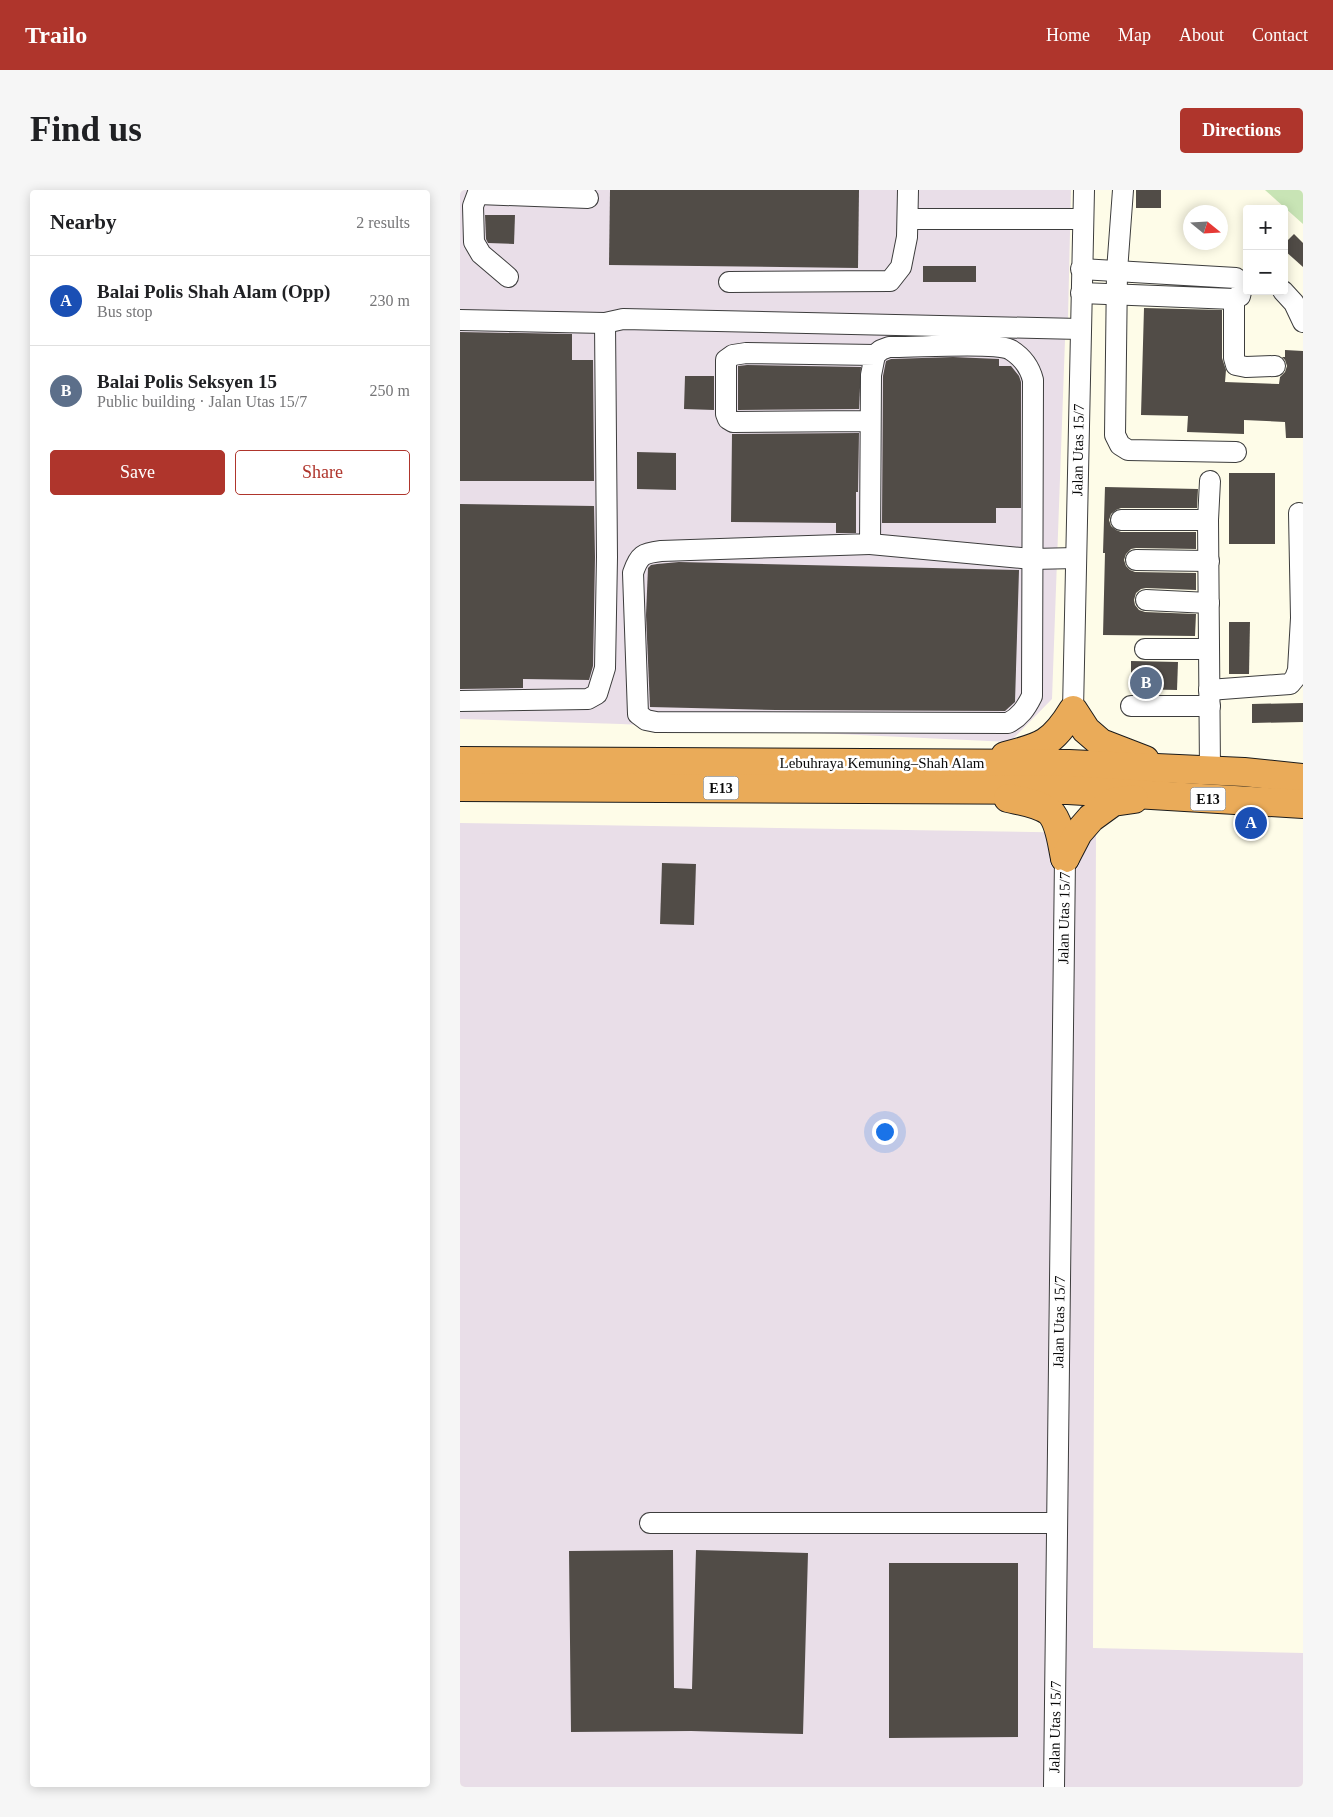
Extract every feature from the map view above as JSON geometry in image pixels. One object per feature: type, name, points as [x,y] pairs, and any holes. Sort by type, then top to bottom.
[{"type":"highway","points":[[965,776],[1051,740],[1064,726],[1073,710],[1086,730],[1101,743],[1131,756],[1174,769]]},
{"type":"highway","name":"Lebuhraya Kemuning–Shah Alam","points":[[472,774],[965,776],[1069,764],[1244,772],[1303,778]]},
{"type":"highway","points":[[1244,772],[1303,771]]},
{"type":"highway","points":[[965,776],[1050,812],[1060,831],[1065,858]]},
{"type":"highway","name":"Lebuhraya Kemuning–Shah Alam","points":[[965,776],[1068,790],[1303,804]]},
{"type":"highway","points":[[1065,858],[1078,833],[1091,818],[1113,802],[1159,796]]},
{"type":"highway","points":[[1257,802],[1303,808]]},
{"type":"street","points":[[730,282],[890,281],[901,267],[907,237],[908,190]]},
{"type":"street","name":"Jalan Utas 15/7","points":[[1073,710],[1084,190]]},
{"type":"street","points":[[1123,190],[1116,294],[1115,435],[1120,445],[1128,450],[1236,452]]},
{"type":"street","points":[[508,278],[481,254],[474,242],[473,206],[478,192],[588,198]]},
{"type":"street","points":[[908,219],[1083,219]]},
{"type":"street","points":[[1082,269],[1236,278],[1243,284],[1234,358],[1236,365],[1246,367],[1276,366]]},
{"type":"street","points":[[1081,293],[1241,291]]},
{"type":"street","points":[[1287,295],[1294,303],[1303,322]]},
{"type":"street","points":[[460,320],[604,323],[633,319],[1080,329]]},
{"type":"street","points":[[460,701],[588,699],[597,694],[603,682],[606,655],[607,557],[604,323]]},
{"type":"street","points":[[870,421],[734,422],[728,419],[726,414],[726,360],[733,355],[746,353],[874,355],[889,347],[989,345],[1010,349],[1031,370],[1034,380],[1032,559],[1032,696],[1018,718],[1008,723],[656,722],[646,720],[638,714],[633,573],[637,560],[647,553],[671,550],[870,544],[1032,559],[1076,558]]},
{"type":"street","points":[[870,544],[870,421],[871,375],[874,355]]},
{"type":"street","points":[[1210,481],[1208,520],[1210,770]]},
{"type":"street","points":[[1131,706],[1210,698],[1290,684],[1296,678],[1301,618],[1299,513]]},
{"type":"street","points":[[1121,520],[1208,520]]},
{"type":"street","points":[[1136,560],[1209,561]]},
{"type":"street","points":[[1146,600],[1209,603]]},
{"type":"street","points":[[1145,649],[1209,649]]},
{"type":"street","name":"Jalan Utas 15/7","points":[[1054,1787],[1065,858]]},
{"type":"street","points":[[650,1523],[1057,1524]]},
{"type":"shaded area","points":[[460,190],[1071,190],[1068,319],[1065,340],[1052,699],[1010,742],[621,724],[460,719]]},
{"type":"shaded area","points":[[460,823],[1096,833],[1093,1648],[1303,1653],[1303,1787],[460,1787]]},
{"type":"green space","points":[[1265,190],[1303,190],[1303,224],[1288,211],[1288,205],[1282,205]]},
{"type":"building","points":[[610,190],[859,190],[858,268],[609,265]]},
{"type":"building","points":[[1136,190],[1161,190],[1161,208],[1136,208]]},
{"type":"building","points":[[485,215],[515,215],[514,244],[488,243],[486,239]]},
{"type":"building","points":[[1294,234],[1303,243],[1303,267],[1288,254],[1288,240]]},
{"type":"building","points":[[923,266],[976,266],[976,282],[923,282]]},
{"type":"building","points":[[1144,308],[1222,310],[1222,358],[1226,370],[1225,382],[1279,384],[1280,377],[1285,372],[1287,366],[1282,357],[1285,357],[1285,350],[1303,351],[1303,438],[1286,438],[1285,422],[1244,420],[1244,434],[1187,432],[1188,416],[1141,415]]},
{"type":"building","points":[[460,332],[572,334],[572,360],[593,360],[594,481],[460,481]]},
{"type":"building","points":[[953,357],[999,359],[999,366],[1011,366],[1019,376],[1021,382],[1021,508],[996,508],[996,523],[882,523],[883,376],[886,361],[891,359]]},
{"type":"building","points":[[738,366],[861,367],[859,409],[738,410]]},
{"type":"building","points":[[685,376],[714,376],[714,410],[684,409]]},
{"type":"building","points":[[859,433],[856,533],[836,533],[836,523],[731,522],[732,434]]},
{"type":"building","points":[[637,452],[676,453],[676,490],[637,489]]},
{"type":"building","points":[[1229,473],[1275,473],[1275,544],[1229,544]]},
{"type":"building","points":[[1105,487],[1198,489],[1197,508],[1121,508],[1111,514],[1109,520],[1111,526],[1121,532],[1196,532],[1196,549],[1136,548],[1131,549],[1126,554],[1124,560],[1126,566],[1135,572],[1196,573],[1196,590],[1146,588],[1136,593],[1134,600],[1139,610],[1145,612],[1196,614],[1195,636],[1103,635]]},
{"type":"building","points":[[460,504],[594,506],[593,666],[589,680],[523,679],[523,688],[460,689]]},
{"type":"building","points":[[679,562],[1019,570],[1015,702],[1005,711],[776,710],[650,707],[646,615],[648,568],[651,565]]},
{"type":"building","points":[[1229,622],[1250,622],[1249,674],[1229,674]]},
{"type":"building","points":[[1131,661],[1178,662],[1177,690],[1131,689]]},
{"type":"building","points":[[1303,703],[1303,722],[1252,723],[1252,704]]},
{"type":"building","points":[[662,863],[696,864],[694,925],[660,924]]},
{"type":"building","points":[[673,1550],[674,1688],[692,1689],[696,1550],[808,1553],[803,1734],[691,1731],[571,1732],[569,1551]]},
{"type":"building","points":[[889,1563],[1018,1563],[1018,1737],[889,1738]]},
{"type":"place","name":"Balai Polis Seksyen 15","points":[[1146,683]]},
{"type":"place","name":"Balai Polis Shah Alam (Opp)","points":[[1251,823]]}]
